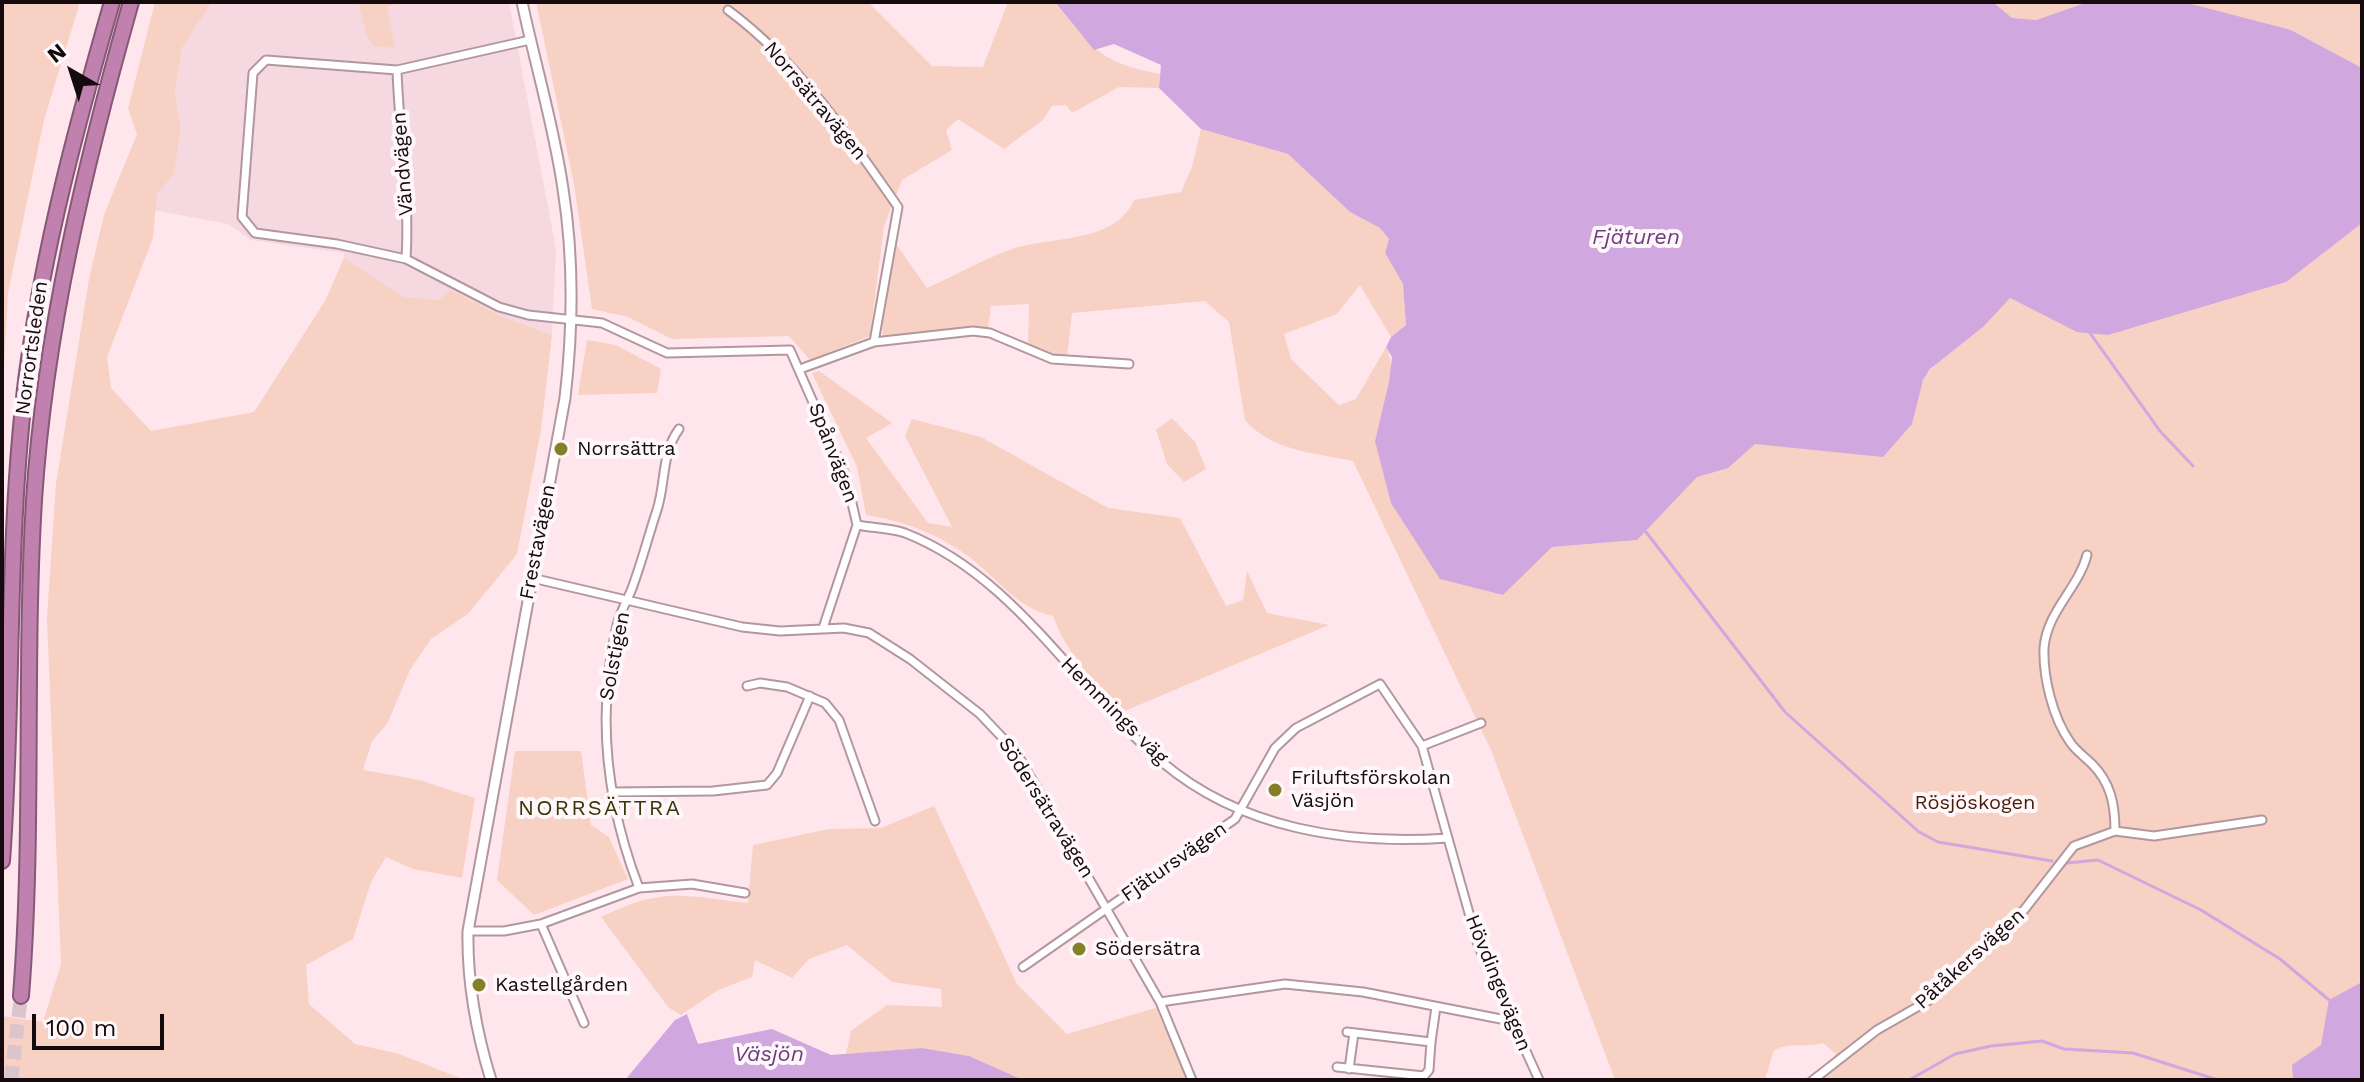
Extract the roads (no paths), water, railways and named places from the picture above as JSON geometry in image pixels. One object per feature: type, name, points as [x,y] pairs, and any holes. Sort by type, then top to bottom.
[{"type":"highway","name":"Norrortsleden","points":[[2,861],[9,617],[27,374],[50,230],[112,2]]},
{"type":"highway","name":"Norrortsleden","points":[[21,996],[28,903],[29,616],[34,497],[60,286],[87,157],[131,2]]},
{"type":"street","name":"Frestavägen","points":[[491,1080],[480,1044],[470,987],[468,931],[565,398],[571,319],[572,277],[563,189],[522,2]]},
{"type":"street","name":"Norrsätravägen","points":[[728,10],[792,69],[847,134],[898,207],[874,342]]},
{"type":"street","points":[[530,40],[397,70],[266,60],[253,73],[242,217],[255,233],[337,244],[406,259],[499,307],[624,331],[667,353],[790,350],[800,369],[874,342],[973,331],[990,333],[1052,359],[1129,364]]},
{"type":"street","name":"Vändvägen","points":[[397,70],[399,138],[408,228],[406,259]]},
{"type":"street","name":"Spånvägen","points":[[800,369],[846,477],[857,525],[823,628]]},
{"type":"street","name":"Solstigen","points":[[639,888],[619,835],[612,792],[604,725],[607,675],[627,599],[659,504],[668,444],[679,429]]},
{"type":"street","name":"Hemmings väg","points":[[857,525],[902,532],[958,560],[1007,602],[1162,763],[1241,810],[1290,827],[1334,837],[1404,841],[1448,838]]},
{"type":"street","points":[[2087,555],[2082,575],[2058,605],[2048,626],[2044,648],[2047,678],[2070,743],[2103,775],[2115,804],[2115,831]]},
{"type":"street","name":"Södersätravägen","points":[[532,578],[742,627],[780,631],[844,628],[881,639],[980,714],[1004,737],[1038,786],[1160,1002],[1192,1080]]},
{"type":"street","points":[[747,686],[760,683],[787,687],[825,703],[839,720],[875,821]]},
{"type":"street","name":"Fjätursvägen","points":[[1023,967],[1235,819],[1275,748],[1296,728],[1380,684]]},
{"type":"street","name":"Hövdingevägen","points":[[1380,684],[1422,746],[1478,945],[1539,1080]]},
{"type":"street","points":[[612,792],[713,791],[767,785],[777,773],[810,696]]},
{"type":"street","points":[[1422,746],[1481,723]]},
{"type":"street","name":"Påtåkersvägen","points":[[1813,1080],[1877,1030],[1933,998],[1968,959],[2024,910],[2067,851],[2094,836],[2115,831],[2154,836],[2262,820]]},
{"type":"street","points":[[468,931],[504,931],[541,924],[639,888],[692,884],[745,893]]},
{"type":"street","points":[[541,924],[584,1023]]},
{"type":"street","points":[[1160,1002],[1285,984],[1363,992],[1511,1021]]},
{"type":"street","points":[[1337,1067],[1424,1076],[1429,1070],[1436,1007]]},
{"type":"street","points":[[1349,1069],[1351,1033],[1431,1042]]},
{"type":"water","name":"Fjäturen","points":[[1055,2],[1993,2],[2012,18],[2036,20],[2088,2],[2191,4],[2291,30],[2362,68],[2362,223],[2286,282],[2108,335],[2077,332],[2010,298],[1984,326],[1930,369],[1923,380],[1912,424],[1883,457],[1755,444],[1728,468],[1697,477],[1637,540],[1552,547],[1503,595],[1440,579],[1391,503],[1375,441],[1392,357],[1386,347],[1391,337],[1406,325],[1403,284],[1385,253],[1389,239],[1380,228],[1350,212],[1288,154],[1201,129],[1159,88],[1161,65],[1114,44],[1094,50]]},
{"type":"water","points":[[2362,982],[2362,1080],[2293,1080],[2292,1065],[2321,1045],[2329,1000]]},
{"type":"water","name":"Väsjön","points":[[687,1014],[698,1044],[772,1029],[831,1055],[922,1048],[969,1056],[1023,1080],[625,1080],[675,1020]]},
{"type":"waterway","points":[[2090,333],[2160,431],[2193,466]]},
{"type":"waterway","points":[[1646,532],[1785,712],[1919,832],[1938,842],[2052,861]]},
{"type":"waterway","points":[[2067,863],[2098,860],[2201,910],[2280,959],[2329,1000]]},
{"type":"waterway","points":[[1909,1080],[1955,1054],[1991,1046],[2042,1041],[2064,1049],[2133,1053],[2218,1080]]},
{"type":"tunnel","points":[[11,1080],[21,996]]},
{"type":"place","name":"Norrsättra","points":[[561,449]]},
{"type":"place","name":"Friluftsförskolan Väsjön","points":[[1275,790]]},
{"type":"place","name":"Södersätra","points":[[1079,949]]},
{"type":"place","name":"Kastellgården","points":[[479,985]]},
{"type":"district","name":"NORRSÄTTRA","points":[[600,809]]},
{"type":"park label","name":"Rösjöskogen","points":[[1975,803]]}]
